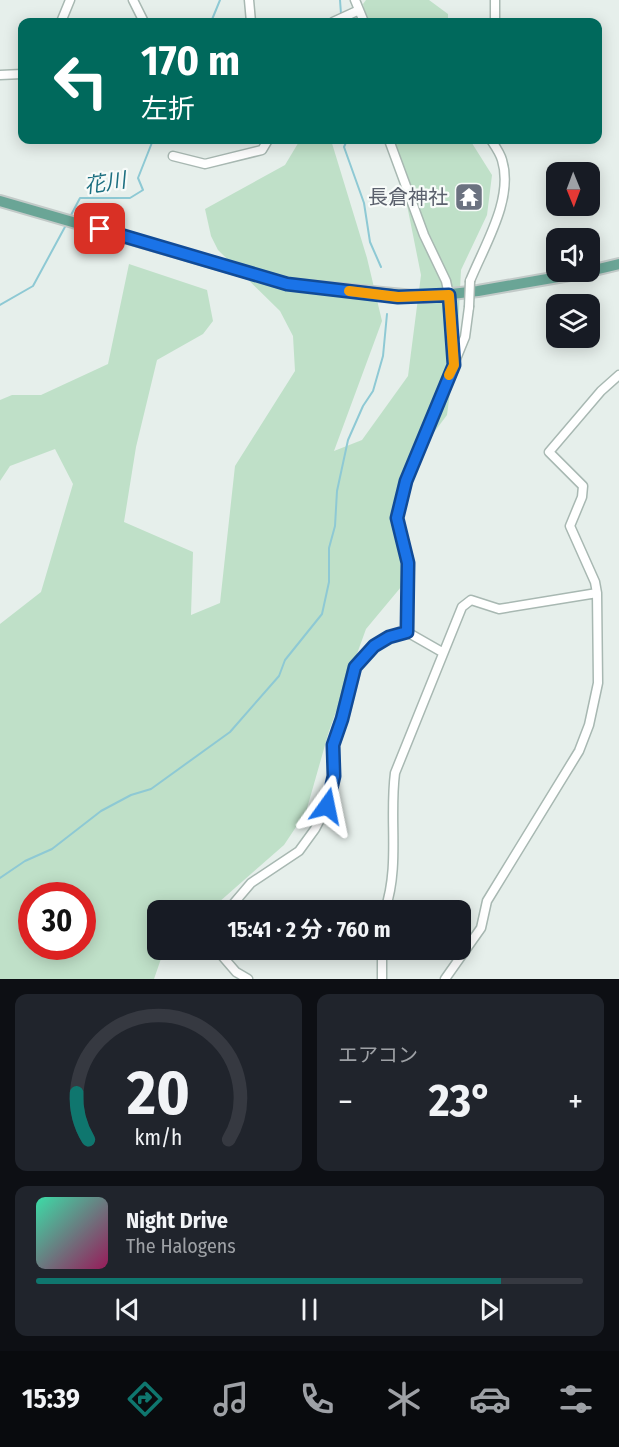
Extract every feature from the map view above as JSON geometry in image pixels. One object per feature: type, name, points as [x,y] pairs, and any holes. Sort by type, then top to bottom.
[{"type":"main road","points":[[0,201],[287,284],[398,297],[449,295],[546,278]]},
{"type":"main road","points":[[600,268],[619,264]]},
{"type":"street","points":[[63,18],[70,0]]},
{"type":"street","points":[[133,0],[142,18]]},
{"type":"street","points":[[249,0],[251,18]]},
{"type":"street","points":[[355,0],[362,18]]},
{"type":"street","points":[[357,10],[359,0]]},
{"type":"street","points":[[495,0],[495,18]]},
{"type":"street","points":[[341,18],[357,10]]},
{"type":"street","points":[[0,75],[18,74]]},
{"type":"street","points":[[173,156],[205,164],[262,150],[266,144]]},
{"type":"street","points":[[390,144],[449,295],[454,365]]},
{"type":"street","points":[[407,632],[408,563],[397,518],[406,481],[465,337],[470,281],[496,217],[505,181],[502,159],[493,144]]},
{"type":"street","points":[[445,979],[481,928],[487,901],[579,751],[589,725],[598,683],[597,593],[595,582],[570,526],[582,497],[583,486],[561,467],[549,452],[601,391],[619,375]]},
{"type":"street","points":[[387,900],[394,873],[392,793],[395,773],[427,699],[442,652],[462,607],[471,600],[499,609],[597,593]]},
{"type":"street","points":[[237,900],[251,883],[299,851],[315,829],[327,806],[334,776],[333,745],[355,667],[374,646],[389,637],[407,632],[442,652]]},
{"type":"street","points":[[226,960],[236,972],[248,979]]},
{"type":"street","points":[[382,960],[383,979]]},
{"type":"green space","points":[[366,0],[429,0],[448,14],[448,18],[366,18],[363,4]]},
{"type":"green space","points":[[298,144],[332,144],[367,258],[382,321],[334,451],[362,440],[408,376],[421,275],[395,144],[473,144],[492,175],[487,215],[461,270],[458,331],[447,415],[402,475],[401,587],[366,629],[329,731],[306,812],[284,845],[221,900],[147,900],[147,960],[161,960],[154,979],[0,979],[0,624],[41,592],[73,484],[55,449],[10,466],[0,481],[0,400],[12,395],[41,395],[108,364],[129,264],[207,290],[213,321],[203,334],[157,360],[136,447],[124,522],[193,552],[191,615],[220,603],[235,466],[295,371],[293,336],[280,311],[218,250],[211,236],[205,209],[285,165]]},
{"type":"waterway","name":"花川","points":[[213,18],[220,0]]},
{"type":"waterway","points":[[340,0],[341,14]]},
{"type":"waterway","name":"花川","points":[[70,217],[80,198],[130,198],[143,190],[138,178],[151,144]]},
{"type":"waterway","points":[[345,144],[344,147],[364,203],[370,242],[381,267]]},
{"type":"waterway","name":"花川","points":[[0,305],[33,286],[66,225]]},
{"type":"waterway","points":[[0,878],[25,861],[52,849],[101,811],[131,795],[151,789],[230,732],[279,676],[285,660],[322,614],[329,582],[329,548],[335,526],[337,491],[348,440],[363,406],[373,391],[383,356],[387,314]]},
{"type":"slow traffic","points":[[349,291],[398,297],[449,295],[454,365],[449,375]]},
{"type":"place","name":"長倉神社","points":[[469,197]]},
{"type":"route","points":[[100,229],[232,270],[287,284],[398,297],[449,295],[454,365],[406,481],[397,518],[408,563],[407,632],[389,637],[374,646],[355,667],[333,745],[334,776],[327,806]]}]
